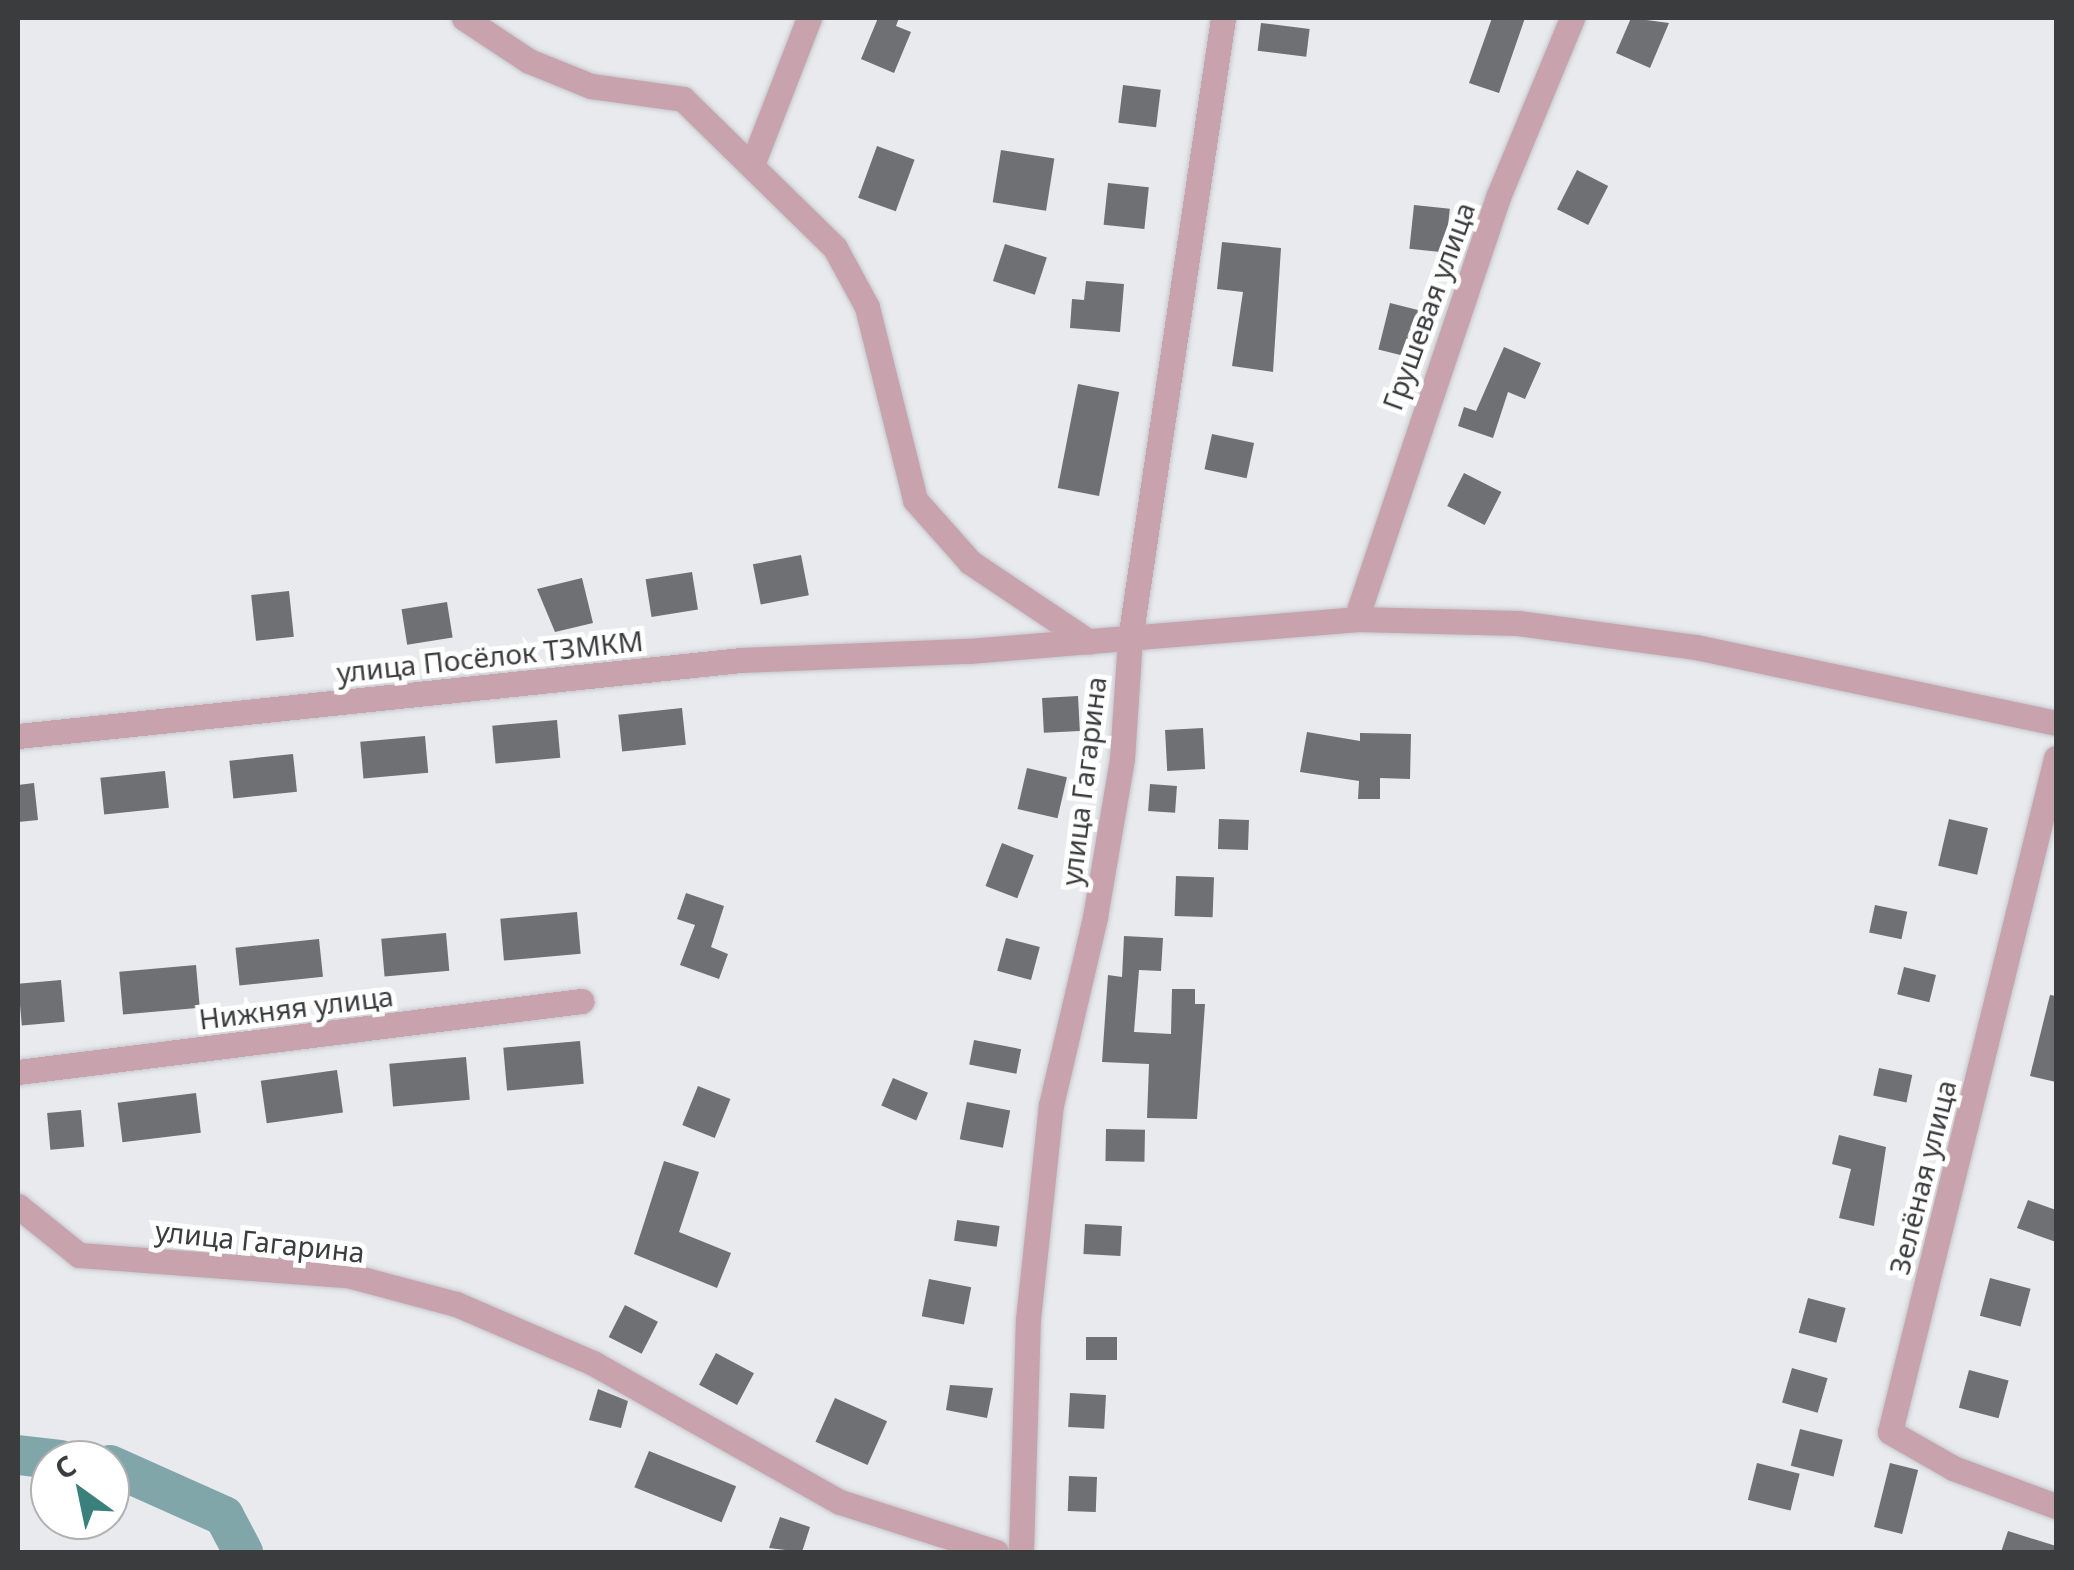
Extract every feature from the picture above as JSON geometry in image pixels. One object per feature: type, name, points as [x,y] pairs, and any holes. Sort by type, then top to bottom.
[{"type":"street","points":[[464,18],[502,30],[591,86],[683,99],[752,165],[835,248],[868,307],[915,500],[931,524],[970,562],[1089,642]]},
{"type":"street","points":[[752,165],[809,18]]},
{"type":"street","name":"улица Гагарина","points":[[1022,1552],[1028,1318],[1051,1105],[1096,917],[1122,759],[1130,639],[1223,18]]},
{"type":"street","name":"Грушевая улица","points":[[1356,620],[1485,235],[1572,18]]},
{"type":"street","name":"улица Посёлок ТЗМКМ","points":[[18,736],[741,660],[970,652],[1356,620],[1518,624],[1696,647],[2056,724]]},
{"type":"street","name":"Зелёная улица","points":[[2056,758],[1890,1432],[1954,1468],[2056,1506]]},
{"type":"street","name":"Нижняя улица","points":[[18,1072],[582,1001]]},
{"type":"street","name":"улица Гагарина","points":[[18,1206],[79,1255],[347,1275],[456,1304],[593,1363],[840,1502],[996,1552]]},
{"type":"building","points":[[878,18],[899,18],[896,26],[911,32],[894,73],[861,59]]},
{"type":"building","points":[[1492,18],[1525,18],[1499,93],[1469,83]]},
{"type":"building","points":[[1631,18],[1669,23],[1650,68],[1616,53]]},
{"type":"building","points":[[1261,23],[1310,29],[1306,57],[1258,51]]},
{"type":"building","points":[[1123,85],[1161,90],[1156,127],[1118,123]]},
{"type":"building","points":[[877,146],[915,160],[896,211],[858,198]]},
{"type":"building","points":[[1001,150],[1054,158],[1046,211],[993,202]]},
{"type":"building","points":[[1577,170],[1608,186],[1588,225],[1557,209]]},
{"type":"building","points":[[1108,183],[1149,187],[1144,229],[1104,225]]},
{"type":"building","points":[[1414,205],[1450,209],[1445,253],[1409,249]]},
{"type":"building","points":[[1222,242],[1281,248],[1273,372],[1232,366],[1243,292],[1217,289]]},
{"type":"building","points":[[1005,244],[1047,258],[1035,295],[993,281]]},
{"type":"building","points":[[1086,281],[1124,284],[1120,332],[1070,328],[1072,299],[1084,300]]},
{"type":"building","points":[[1390,303],[1422,311],[1410,358],[1378,350]]},
{"type":"building","points":[[1504,347],[1541,363],[1525,399],[1508,392],[1493,438],[1458,426],[1464,407],[1476,411]]},
{"type":"building","points":[[1078,384],[1119,392],[1099,496],[1058,488]]},
{"type":"building","points":[[1212,434],[1254,443],[1247,478],[1205,469]]},
{"type":"building","points":[[1464,473],[1501,492],[1485,525],[1447,506]]},
{"type":"building","points":[[801,555],[809,595],[761,605],[753,564]]},
{"type":"building","points":[[692,572],[698,610],[652,617],[646,579]]},
{"type":"building","points":[[582,578],[593,623],[555,632],[537,589]]},
{"type":"building","points":[[289,591],[294,637],[256,641],[251,595]]},
{"type":"building","points":[[447,602],[453,638],[407,645],[402,609]]},
{"type":"building","points":[[1078,696],[1080,731],[1044,733],[1042,698]]},
{"type":"building","points":[[682,708],[686,745],[622,751],[618,715]]},
{"type":"building","points":[[557,720],[560,758],[496,764],[492,726]]},
{"type":"building","points":[[1203,728],[1205,769],[1167,771],[1165,730]]},
{"type":"building","points":[[1307,732],[1360,741],[1360,733],[1411,734],[1410,779],[1380,778],[1380,799],[1358,799],[1359,781],[1300,772]]},
{"type":"building","points":[[425,736],[428,773],[363,779],[360,742]]},
{"type":"building","points":[[293,754],[297,792],[233,798],[229,761]]},
{"type":"building","points":[[1027,768],[1067,777],[1058,818],[1018,809]]},
{"type":"building","points":[[165,771],[169,808],[104,815],[100,778]]},
{"type":"building","points":[[34,783],[38,820],[18,822],[18,785]]},
{"type":"building","points":[[1150,784],[1177,786],[1175,813],[1148,811]]},
{"type":"building","points":[[1219,819],[1249,820],[1248,850],[1218,849]]},
{"type":"building","points":[[1949,819],[1988,828],[1977,875],[1938,866]]},
{"type":"building","points":[[1002,843],[1034,855],[1017,898],[986,886]]},
{"type":"building","points":[[1176,876],[1214,877],[1213,917],[1175,916]]},
{"type":"building","points":[[686,893],[724,906],[711,947],[728,954],[719,979],[680,965],[695,925],[677,919]]},
{"type":"building","points":[[1875,905],[1907,912],[1901,939],[1869,932]]},
{"type":"building","points":[[577,912],[581,954],[504,961],[500,919]]},
{"type":"building","points":[[446,933],[449,971],[385,977],[381,939]]},
{"type":"building","points":[[1124,936],[1163,938],[1161,971],[1139,970],[1134,1032],[1171,1034],[1172,989],[1195,989],[1195,1004],[1205,1004],[1197,1119],[1147,1118],[1149,1064],[1102,1062],[1108,975],[1122,977]]},
{"type":"building","points":[[1006,938],[1040,947],[1031,980],[997,971]]},
{"type":"building","points":[[319,939],[323,977],[239,986],[235,948]]},
{"type":"building","points":[[196,965],[200,1008],[123,1015],[119,972]]},
{"type":"building","points":[[1904,967],[1936,975],[1929,1002],[1897,994]]},
{"type":"building","points":[[61,980],[65,1022],[22,1026],[18,984]]},
{"type":"building","points":[[2050,995],[2056,996],[2056,1082],[2030,1076]]},
{"type":"building","points":[[974,1040],[1021,1049],[1016,1074],[969,1065]]},
{"type":"building","points":[[580,1041],[584,1084],[507,1091],[503,1048]]},
{"type":"building","points":[[466,1057],[470,1100],[393,1107],[389,1064]]},
{"type":"building","points":[[1879,1068],[1912,1075],[1906,1102],[1873,1095]]},
{"type":"building","points":[[337,1070],[343,1113],[267,1123],[261,1081]]},
{"type":"building","points":[[893,1078],[928,1093],[916,1120],[881,1106]]},
{"type":"building","points":[[698,1086],[730,1099],[715,1138],[682,1125]]},
{"type":"building","points":[[196,1093],[201,1133],[122,1142],[118,1103]]},
{"type":"building","points":[[967,1102],[1010,1110],[1003,1148],[960,1139]]},
{"type":"building","points":[[81,1110],[84,1147],[50,1150],[47,1113]]},
{"type":"building","points":[[1106,1129],[1145,1130],[1144,1162],[1105,1161]]},
{"type":"building","points":[[1839,1135],[1886,1147],[1874,1226],[1839,1218],[1851,1169],[1832,1164]]},
{"type":"building","points":[[664,1161],[699,1172],[679,1232],[731,1253],[717,1288],[634,1254]]},
{"type":"building","points":[[2028,1200],[2056,1210],[2056,1242],[2017,1228]]},
{"type":"building","points":[[957,1220],[1000,1226],[997,1247],[954,1241]]},
{"type":"building","points":[[1085,1224],[1122,1226],[1120,1256],[1083,1254]]},
{"type":"building","points":[[1990,1278],[2031,1289],[2020,1327],[1980,1316]]},
{"type":"building","points":[[929,1279],[971,1287],[964,1325],[922,1316]]},
{"type":"building","points":[[1808,1298],[1846,1308],[1836,1343],[1799,1333]]},
{"type":"building","points":[[625,1305],[658,1322],[642,1354],[609,1337]]},
{"type":"building","points":[[1086,1337],[1117,1337],[1117,1360],[1086,1360]]},
{"type":"building","points":[[716,1353],[754,1373],[737,1405],[699,1385]]},
{"type":"building","points":[[1792,1368],[1828,1378],[1818,1413],[1782,1403]]},
{"type":"building","points":[[1969,1370],[2009,1381],[1999,1418],[1959,1408]]},
{"type":"building","points":[[950,1385],[993,1388],[987,1418],[946,1410]]},
{"type":"building","points":[[598,1389],[628,1401],[621,1428],[589,1420]]},
{"type":"building","points":[[1070,1393],[1106,1395],[1104,1429],[1068,1427]]},
{"type":"building","points":[[835,1398],[887,1421],[868,1465],[815,1442]]},
{"type":"building","points":[[1800,1429],[1843,1440],[1833,1477],[1791,1466]]},
{"type":"building","points":[[649,1451],[736,1486],[722,1522],[634,1487]]},
{"type":"building","points":[[1757,1463],[1800,1474],[1790,1511],[1748,1500]]},
{"type":"building","points":[[1890,1463],[1918,1470],[1902,1534],[1874,1527]]},
{"type":"building","points":[[1069,1476],[1097,1477],[1096,1512],[1068,1511]]},
{"type":"building","points":[[780,1517],[810,1527],[802,1552],[769,1548]]},
{"type":"building","points":[[2008,1531],[2056,1546],[2056,1552],[2001,1552]]},
{"type":"waterway","points":[[18,1455],[30,1456]]},
{"type":"waterway","points":[[130,1474],[224,1516],[243,1552]]}]
